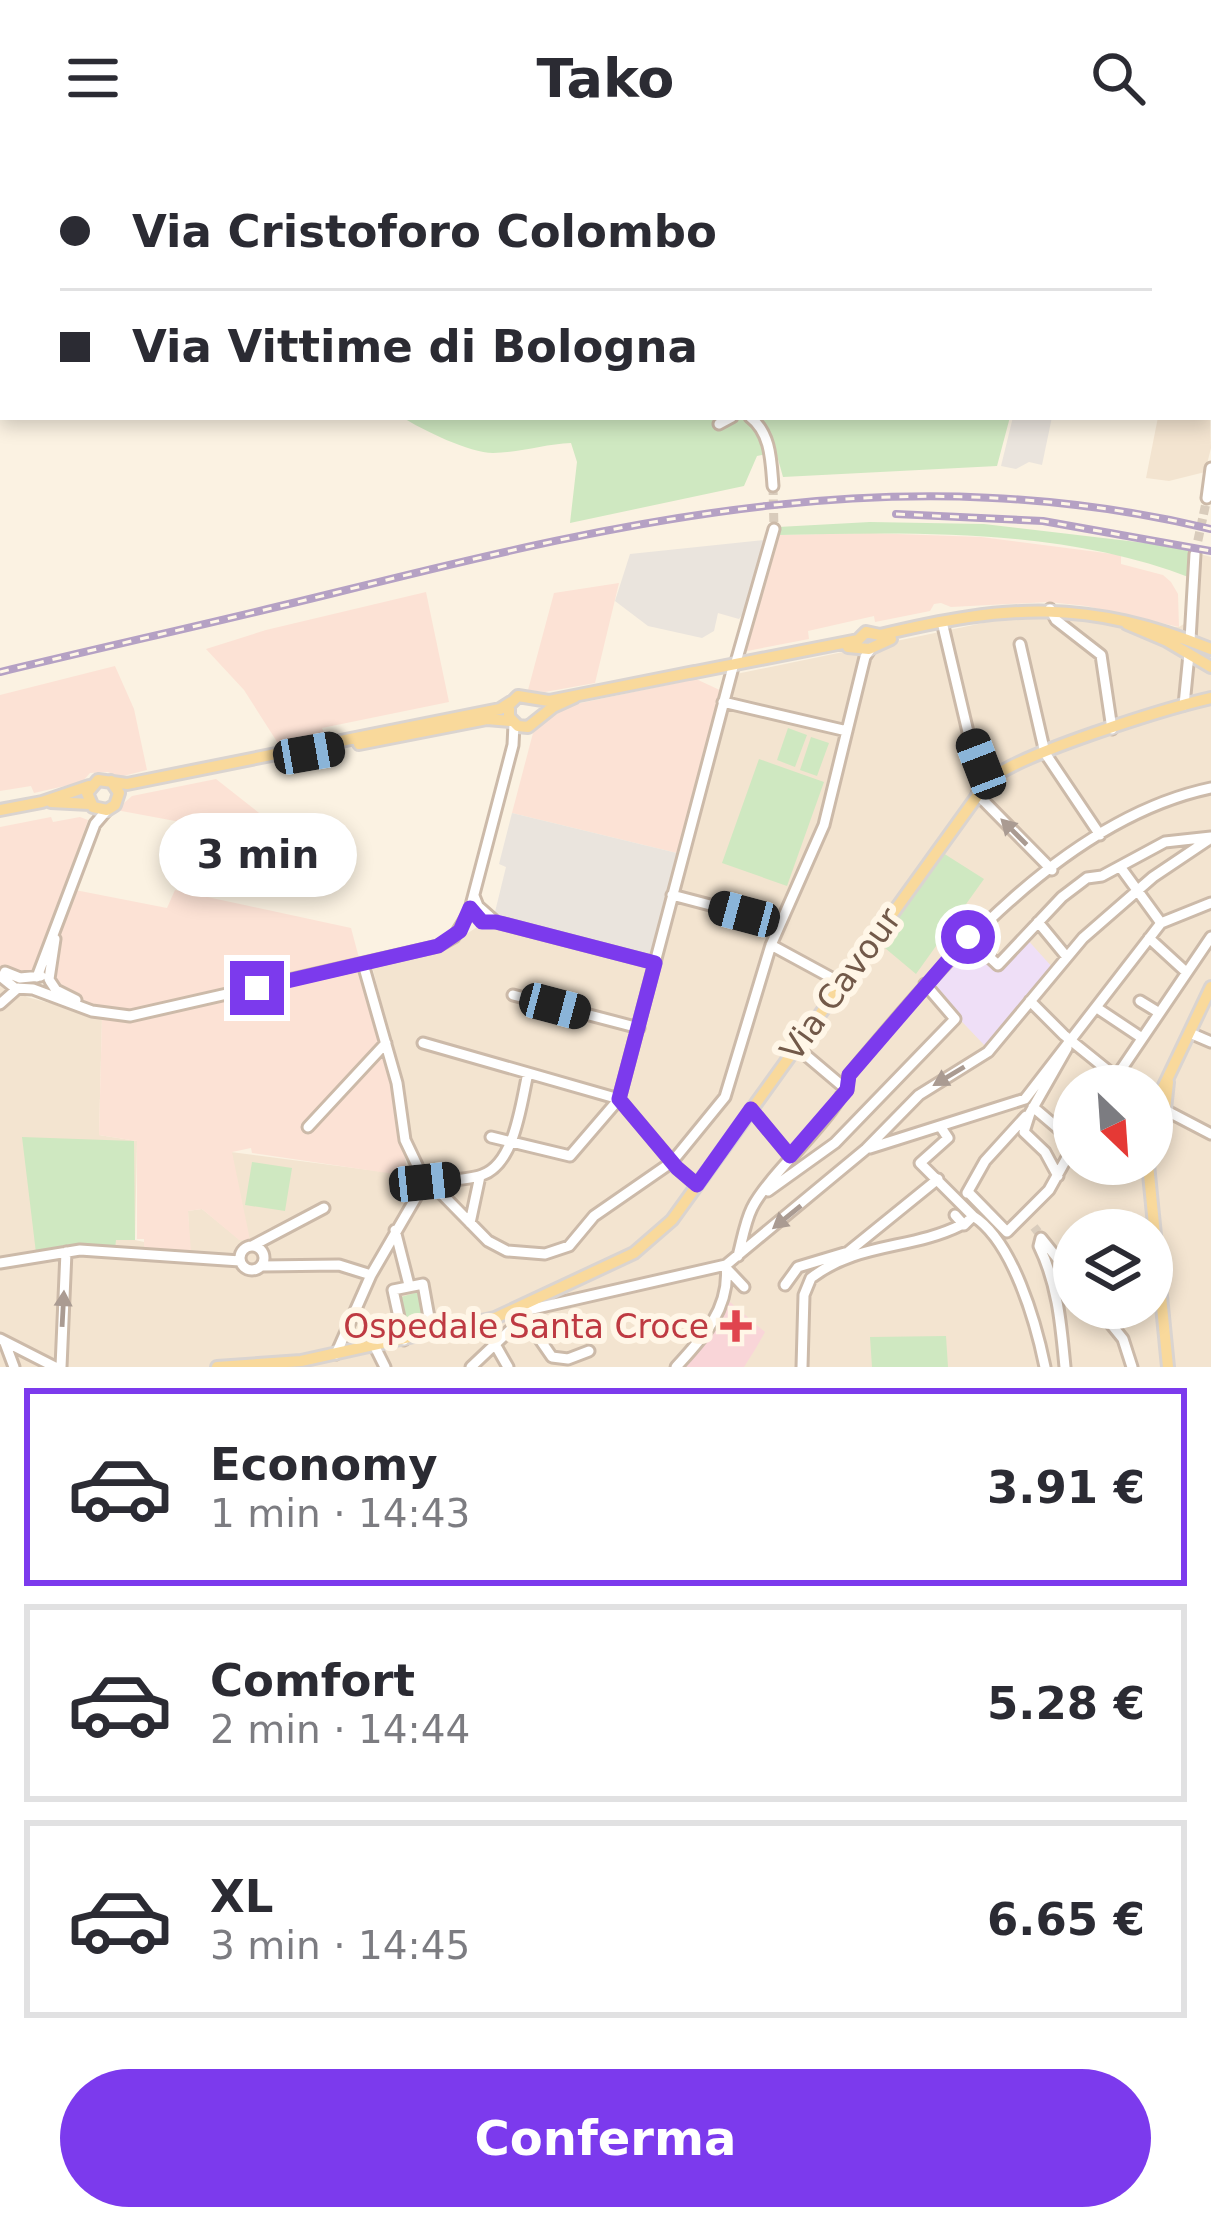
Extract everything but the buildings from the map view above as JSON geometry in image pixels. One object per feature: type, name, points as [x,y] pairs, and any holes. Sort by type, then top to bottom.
[{"type":"main road","points":[[866,646],[999,612],[1050,609],[1161,628],[1211,667]]},
{"type":"main road","points":[[0,810],[42,802],[98,780],[127,784],[500,709],[523,695],[549,701],[575,697],[815,648],[866,646],[999,612]]},
{"type":"main road","points":[[1190,647],[1211,649]]},
{"type":"main road","points":[[690,673],[734,664]]},
{"type":"main road","points":[[532,697],[539,706],[538,717]]},
{"type":"main road","points":[[42,802],[107,810],[135,789],[158,783],[487,719],[528,727],[575,697]]},
{"type":"main road","name":"Via Cavour","points":[[218,1367],[284,1364],[526,1311],[642,1248],[664,1229],[697,1185],[988,781],[1045,752],[1211,698]]},
{"type":"main road","points":[[511,702],[512,722]]},
{"type":"main road","points":[[111,781],[118,790],[118,801]]},
{"type":"main road","points":[[90,785],[92,806]]},
{"type":"main road","points":[[1173,1069],[1208,1002],[1211,987]]},
{"type":"main road","points":[[1150,1185],[1168,1367]]},
{"type":"street","points":[[719,424],[727,420]]},
{"type":"street","points":[[754,420],[763,428],[773,486]]},
{"type":"street","points":[[1208,498],[1211,468]]},
{"type":"street","points":[[491,1138],[570,1156],[619,1099],[725,696],[775,530]]},
{"type":"street","points":[[1190,703],[1195,554]]},
{"type":"street","points":[[1050,609],[1056,620],[1101,655],[1112,729]]},
{"type":"street","points":[[944,626],[968,732],[988,781]]},
{"type":"street","points":[[1019,644],[1045,752],[1100,836]]},
{"type":"street","points":[[363,964],[419,1181],[488,1241],[507,1251],[545,1254],[569,1246],[594,1216],[672,1162],[725,1097],[779,923],[824,825],[866,646]]},
{"type":"street","points":[[709,671],[724,679],[725,696]]},
{"type":"street","points":[[725,696],[847,731]]},
{"type":"street","points":[[0,974],[103,1012],[142,1015],[438,946],[460,931],[470,908],[513,746],[512,722]]},
{"type":"street","points":[[513,746],[528,727]]},
{"type":"street","points":[[738,1256],[751,1209],[847,1090],[849,1075],[968,937],[1054,868],[1147,807],[1211,788]]},
{"type":"street","points":[[977,794],[1076,886]]},
{"type":"street","points":[[92,806],[95,824]]},
{"type":"street","points":[[39,992],[48,989],[43,979],[58,922],[95,824],[107,810]]},
{"type":"street","points":[[968,937],[998,965],[1076,886],[1121,868],[1165,842],[1211,838]]},
{"type":"street","points":[[676,1367],[706,1335],[726,1270],[738,1256],[866,1149],[919,1095],[988,1052],[1066,956],[1153,877],[1211,838]]},
{"type":"street","points":[[1121,868],[1161,923]]},
{"type":"street","points":[[672,895],[779,923]]},
{"type":"street","points":[[473,896],[496,922]]},
{"type":"street","points":[[785,1285],[798,1267],[874,1246],[915,1242],[939,1232],[964,1211],[985,1161],[1029,1106],[1058,1054],[1070,1045],[1161,923],[1211,903]]},
{"type":"street","points":[[470,908],[482,922],[655,963]]},
{"type":"street","points":[[1038,922],[1066,956]]},
{"type":"street","points":[[1124,1065],[1211,937]]},
{"type":"street","points":[[1149,938],[1184,971]]},
{"type":"street","points":[[771,945],[841,983]]},
{"type":"street","points":[[0,1002],[16,982],[43,979],[64,995],[103,1012]]},
{"type":"street","points":[[763,1193],[835,1143],[955,1019],[925,984]]},
{"type":"street","points":[[513,995],[639,1028]]},
{"type":"street","points":[[1140,1000],[1158,1012]]},
{"type":"street","points":[[1030,1001],[1094,1065]]},
{"type":"street","points":[[1097,1008],[1142,1038]]},
{"type":"street","points":[[1190,1033],[1211,1042]]},
{"type":"street","points":[[308,1127],[386,1043]]},
{"type":"street","points":[[423,1043],[619,1099],[697,1185]]},
{"type":"street","points":[[795,1046],[847,1090]]},
{"type":"street","points":[[419,1181],[480,1176],[496,1169],[510,1141],[528,1073]]},
{"type":"street","points":[[866,1149],[1029,1106]]},
{"type":"street","points":[[1029,1106],[1053,1126]]},
{"type":"street","points":[[1029,1106],[1024,1132],[1046,1152],[1053,1171]]},
{"type":"street","points":[[751,1109],[790,1156]]},
{"type":"street","points":[[1173,1121],[1211,1134]]},
{"type":"street","points":[[940,1126],[948,1138],[920,1163],[989,1233],[1030,1302],[1046,1367]]},
{"type":"street","points":[[470,1223],[480,1176]]},
{"type":"street","points":[[802,1367],[806,1286],[938,1179]]},
{"type":"street","points":[[336,1354],[419,1181]]},
{"type":"street","points":[[964,1211],[1007,1232],[1053,1182]]},
{"type":"street","points":[[254,1254],[270,1236],[324,1208]]},
{"type":"street","points":[[1026,1216],[1053,1252]]},
{"type":"street","points":[[395,1230],[409,1285]]},
{"type":"street","points":[[1038,1232],[1039,1246],[1051,1269],[1065,1367]]},
{"type":"street","points":[[0,1263],[66,1252],[254,1254],[277,1265],[339,1265],[371,1275]]},
{"type":"street","points":[[5,1346],[58,1367],[66,1252]]},
{"type":"street","points":[[471,1367],[526,1311],[726,1270]]},
{"type":"street","points":[[726,1270],[744,1287]]},
{"type":"street","points":[[364,1289],[423,1284],[432,1334]]},
{"type":"street","points":[[393,1290],[404,1340]]},
{"type":"street","points":[[526,1311],[552,1357],[589,1352]]},
{"type":"street","points":[[1115,1329],[1132,1367]]},
{"type":"street","points":[[3,1367],[5,1346]]},
{"type":"street","points":[[5,1346],[14,1367]]},
{"type":"street","points":[[496,1346],[508,1367]]},
{"type":"street","points":[[375,1347],[385,1367]]},
{"type":"shaded area","points":[[1012,420],[1051,420],[1042,465],[1001,466]]},
{"type":"shaded area","points":[[1157,420],[1210,420],[1211,448],[1205,472],[1169,481],[1146,478]]},
{"type":"shaded area","points":[[778,535],[981,537],[1121,555],[1121,564],[1163,575],[1171,582],[1178,594],[1179,627],[1049,602],[951,607],[941,603],[930,611],[875,622],[874,616],[808,631],[809,639],[742,652],[765,563]]},
{"type":"shaded area","points":[[764,540],[745,611],[739,619],[718,613],[714,631],[702,638],[648,626],[615,601],[630,554]]},
{"type":"shaded area","points":[[1193,552],[1211,557],[1211,1367],[0,1367],[0,979],[27,997],[102,1017],[99,1135],[137,1141],[135,1240],[190,1252],[188,1211],[202,1209],[239,1239],[231,1152],[408,1175],[404,1092],[372,966],[448,946],[494,916],[688,855],[736,674],[1017,616],[1179,627],[1187,622]]},
{"type":"shaded area","points":[[619,583],[595,683],[545,692],[528,690],[554,593]]},
{"type":"shaded area","points":[[426,592],[449,702],[322,728],[327,738],[281,748],[244,690],[206,649],[266,630]]},
{"type":"shaded area","points":[[115,666],[134,709],[147,770],[119,777],[90,773],[82,782],[34,793],[31,786],[0,791],[0,695]]},
{"type":"shaded area","points":[[696,679],[724,692],[681,854],[512,813],[533,733],[546,720],[566,706]]},
{"type":"shaded area","points":[[216,779],[287,835],[283,841],[116,810],[132,796]]},
{"type":"shaded area","points":[[512,813],[681,854],[650,956],[494,916],[506,867],[499,864]]},
{"type":"shaded area","points":[[51,817],[53,822],[88,820],[55,914],[65,915],[75,890],[167,908],[175,890],[351,928],[394,1089],[408,1176],[252,1153],[251,1148],[232,1152],[250,1240],[239,1240],[202,1209],[188,1211],[191,1252],[144,1250],[144,1239],[137,1239],[137,1141],[99,1135],[102,1017],[51,977],[0,970],[0,827]]},
{"type":"shaded area","points":[[1025,937],[1053,968],[987,1048],[928,986],[968,939],[998,966]]},
{"type":"shaded area","name":"Ospedale Santa Croce","points":[[723,1296],[765,1332],[744,1367],[685,1367],[709,1335]]},
{"type":"green space","points":[[407,420],[1009,420],[997,466],[783,477],[776,452],[757,456],[744,486],[570,523],[577,462],[571,443],[483,452]]},
{"type":"green space","points":[[870,522],[984,524],[1188,548],[1193,552],[1191,578],[1142,562],[1039,542],[934,534],[778,535],[778,527]]},
{"type":"green space","points":[[788,728],[807,735],[795,767],[777,760]]},
{"type":"green space","points":[[811,737],[829,743],[817,776],[800,770]]},
{"type":"green space","points":[[759,759],[824,782],[787,886],[722,863]]},
{"type":"green space","points":[[943,853],[984,879],[916,974],[879,943]]},
{"type":"green space","points":[[22,1137],[134,1141],[135,1240],[116,1240],[115,1249],[36,1253]]},
{"type":"green space","points":[[252,1162],[292,1168],[285,1211],[245,1205]]},
{"type":"green space","points":[[418,1292],[428,1329],[409,1332],[401,1297]]},
{"type":"green space","points":[[946,1336],[948,1367],[872,1367],[870,1337]]},
{"type":"tunnel","points":[[773,486],[774,529]]},
{"type":"tunnel","points":[[1195,554],[1207,498]]},
{"type":"tunnel","points":[[1034,1227],[1038,1232]]},
{"type":"railway","points":[[0,672],[556,541],[771,505],[879,497],[988,498],[1098,508],[1211,529]]},
{"type":"railway","points":[[896,514],[1043,521],[1211,551]]},
{"type":"place","name":"Ospedale Santa Croce","points":[[736,1326]]},
{"type":"route","points":[[257,988],[438,946],[460,931],[470,908],[482,922],[655,963],[619,1099],[697,1185],[751,1109],[790,1156],[847,1090],[849,1075],[968,937]]}]
